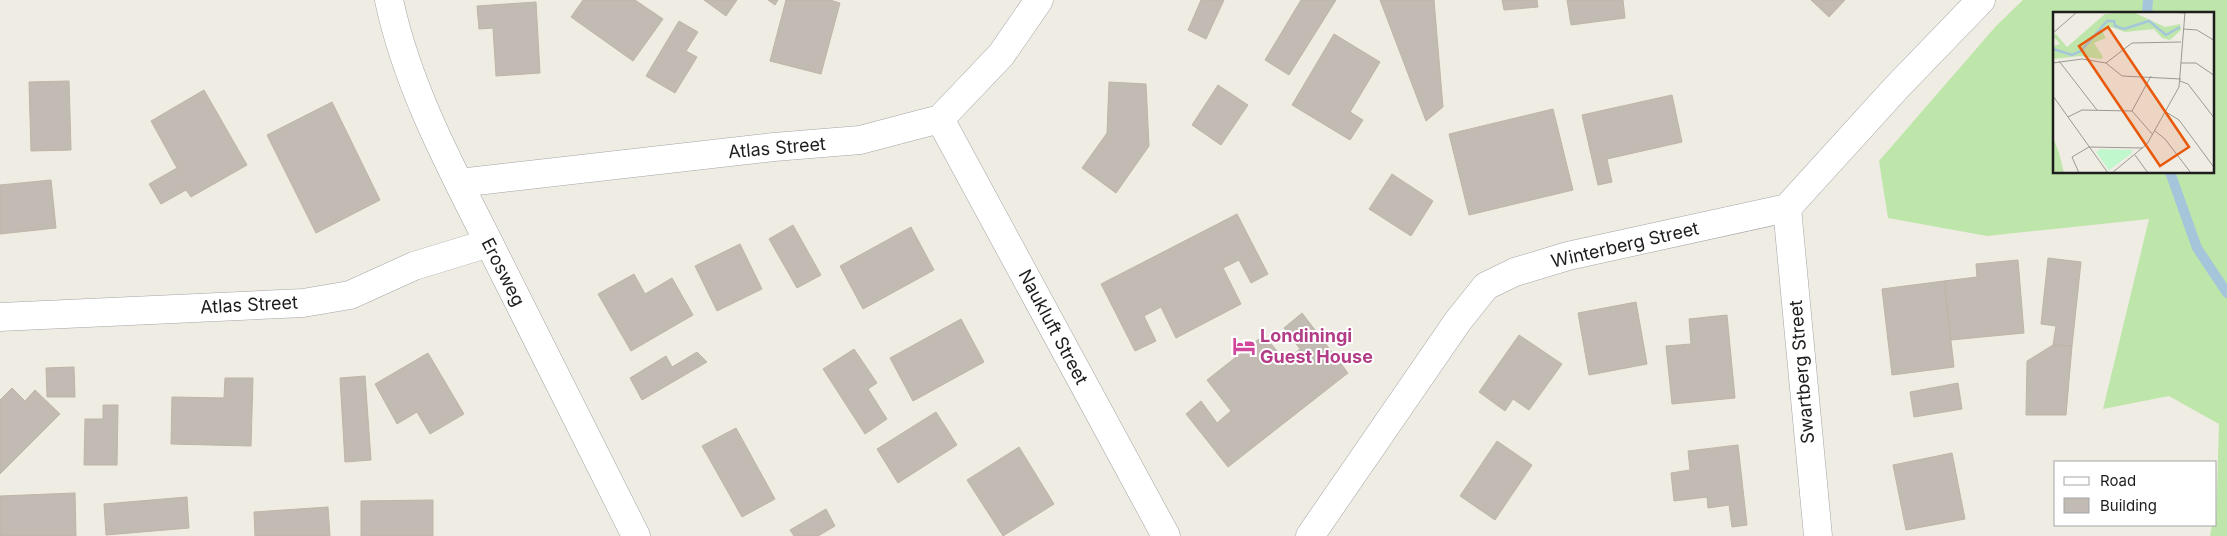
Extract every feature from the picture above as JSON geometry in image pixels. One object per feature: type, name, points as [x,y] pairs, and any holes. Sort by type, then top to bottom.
[{"type":"street","name":"Erosweg","points":[[389,0],[394,27],[416,92],[459,183],[636,536]]},
{"type":"street","points":[[940,119],[1001,55],[1039,0]]},
{"type":"street","points":[[1787,208],[1897,87],[1981,0]]},
{"type":"street","name":"Atlas Street","points":[[459,183],[764,148],[860,140],[940,119]]},
{"type":"street","name":"Naukluft Street","points":[[940,119],[1166,536]]},
{"type":"street","name":"Winterberg Street","points":[[1310,536],[1458,321],[1486,286],[1515,272],[1568,256],[1787,208]]},
{"type":"street","name":"Swartberg Street","points":[[1787,208],[1818,536]]},
{"type":"street","name":"Atlas Street","points":[[0,317],[303,303],[350,295],[414,266],[489,243]]},
{"type":"green space","points":[[2023,0],[2227,0],[2227,536],[2210,536],[2212,526],[2217,526],[2219,424],[2169,396],[2103,409],[2149,219],[1987,236],[1888,218],[1879,161],[1996,26]]},
{"type":"building","points":[[583,0],[635,0],[663,19],[633,61],[571,17]]},
{"type":"building","points":[[704,0],[737,0],[726,16]]},
{"type":"building","points":[[768,0],[778,0],[775,5]]},
{"type":"building","points":[[786,0],[830,0],[840,3],[821,74],[770,61]]},
{"type":"building","points":[[1201,0],[1224,0],[1206,39],[1188,30]]},
{"type":"building","points":[[1301,0],[1336,0],[1289,75],[1265,60]]},
{"type":"building","points":[[1380,0],[1434,0],[1443,107],[1426,121]]},
{"type":"building","points":[[1502,0],[1537,0],[1538,7],[1504,10]]},
{"type":"building","points":[[1567,0],[1623,0],[1625,18],[1571,25]]},
{"type":"building","points":[[1811,0],[1845,0],[1829,17]]},
{"type":"building","points":[[536,2],[540,73],[496,76],[493,28],[479,29],[477,6]]},
{"type":"building","points":[[679,21],[698,32],[686,51],[697,57],[675,93],[646,76]]},
{"type":"building","points":[[1334,34],[1380,62],[1350,112],[1363,120],[1350,140],[1292,105]]},
{"type":"building","points":[[69,81],[71,150],[31,151],[29,82]]},
{"type":"building","points":[[1109,82],[1146,84],[1149,146],[1116,193],[1082,168],[1107,133]]},
{"type":"building","points":[[1218,85],[1248,105],[1221,145],[1192,125]]},
{"type":"building","points":[[204,90],[247,165],[191,197],[186,190],[161,204],[149,184],[177,168],[151,121]]},
{"type":"building","points":[[1672,95],[1682,142],[1607,159],[1612,182],[1598,185],[1582,115]]},
{"type":"building","points":[[332,102],[380,200],[316,233],[267,135]]},
{"type":"building","points":[[1553,109],[1573,190],[1469,215],[1449,134]]},
{"type":"building","points":[[1392,174],[1433,201],[1411,236],[1369,209]]},
{"type":"building","points":[[51,180],[56,228],[0,234],[0,185]]},
{"type":"building","points":[[1237,214],[1268,274],[1251,283],[1239,260],[1223,268],[1241,304],[1176,338],[1161,307],[1144,316],[1156,341],[1135,351],[1101,284]]},
{"type":"building","points":[[793,225],[821,275],[797,288],[769,239]]},
{"type":"building","points":[[911,227],[934,270],[863,309],[840,266]]},
{"type":"building","points":[[740,244],[762,289],[717,311],[695,266]]},
{"type":"building","points":[[2048,258],[2081,262],[2072,346],[2053,345],[2056,326],[2041,324]]},
{"type":"building","points":[[2018,260],[2024,333],[1951,340],[1944,281],[1977,277],[1976,264]]},
{"type":"building","points":[[634,274],[645,294],[672,278],[693,315],[631,351],[598,294]]},
{"type":"building","points":[[1944,281],[1954,367],[1892,375],[1882,289]]},
{"type":"building","points":[[1636,302],[1647,364],[1589,375],[1578,313]]},
{"type":"building","points":[[1302,313],[1348,373],[1228,467],[1186,414],[1201,401],[1217,423],[1231,411],[1207,380],[1264,335],[1285,361],[1300,349],[1284,328]]},
{"type":"building","points":[[1727,315],[1735,398],[1672,404],[1666,346],[1691,344],[1689,319]]},
{"type":"building","points":[[961,319],[984,362],[913,401],[890,358]]},
{"type":"building","points":[[1519,335],[1562,364],[1529,410],[1513,399],[1505,411],[1479,392]]},
{"type":"building","points":[[2053,345],[2072,346],[2066,415],[2026,415],[2027,361]]},
{"type":"building","points":[[854,349],[877,383],[868,389],[887,419],[865,434],[823,369]]},
{"type":"building","points":[[697,352],[707,362],[642,400],[630,378],[666,356],[672,367]]},
{"type":"building","points":[[428,353],[464,414],[430,434],[417,412],[397,424],[375,384]]},
{"type":"building","points":[[74,367],[75,397],[47,397],[46,368]]},
{"type":"building","points":[[365,376],[371,460],[345,462],[340,378]]},
{"type":"building","points":[[225,378],[253,378],[251,446],[171,444],[172,397],[224,398]]},
{"type":"building","points":[[1958,383],[1962,409],[1914,417],[1910,392]]},
{"type":"building","points":[[12,388],[25,401],[35,390],[60,414],[0,474],[0,400]]},
{"type":"building","points":[[103,405],[118,405],[117,465],[84,465],[85,419],[103,419]]},
{"type":"building","points":[[936,412],[957,445],[898,483],[877,449]]},
{"type":"building","points":[[736,428],[775,499],[742,517],[702,446]]},
{"type":"building","points":[[1497,441],[1532,465],[1495,520],[1460,496]]},
{"type":"building","points":[[1738,445],[1747,525],[1732,527],[1729,505],[1708,508],[1707,497],[1674,501],[1671,473],[1690,470],[1688,451]]},
{"type":"building","points":[[1019,447],[1054,504],[1003,536],[967,480]]},
{"type":"building","points":[[1952,453],[1965,519],[1906,530],[1893,465]]},
{"type":"building","points":[[75,493],[76,536],[0,536],[0,496]]},
{"type":"building","points":[[187,497],[189,528],[106,535],[104,504]]},
{"type":"building","points":[[433,500],[433,536],[361,536],[361,501]]},
{"type":"building","points":[[328,507],[330,536],[255,536],[254,512]]},
{"type":"building","points":[[826,509],[835,526],[818,536],[794,536],[790,530]]},
{"type":"waterway","points":[[2147,12],[2148,0]]},
{"type":"waterway","points":[[2171,174],[2197,248],[2227,293]]},
{"type":"place","name":"Londiningi Guest House","points":[[1244,346]]}]
